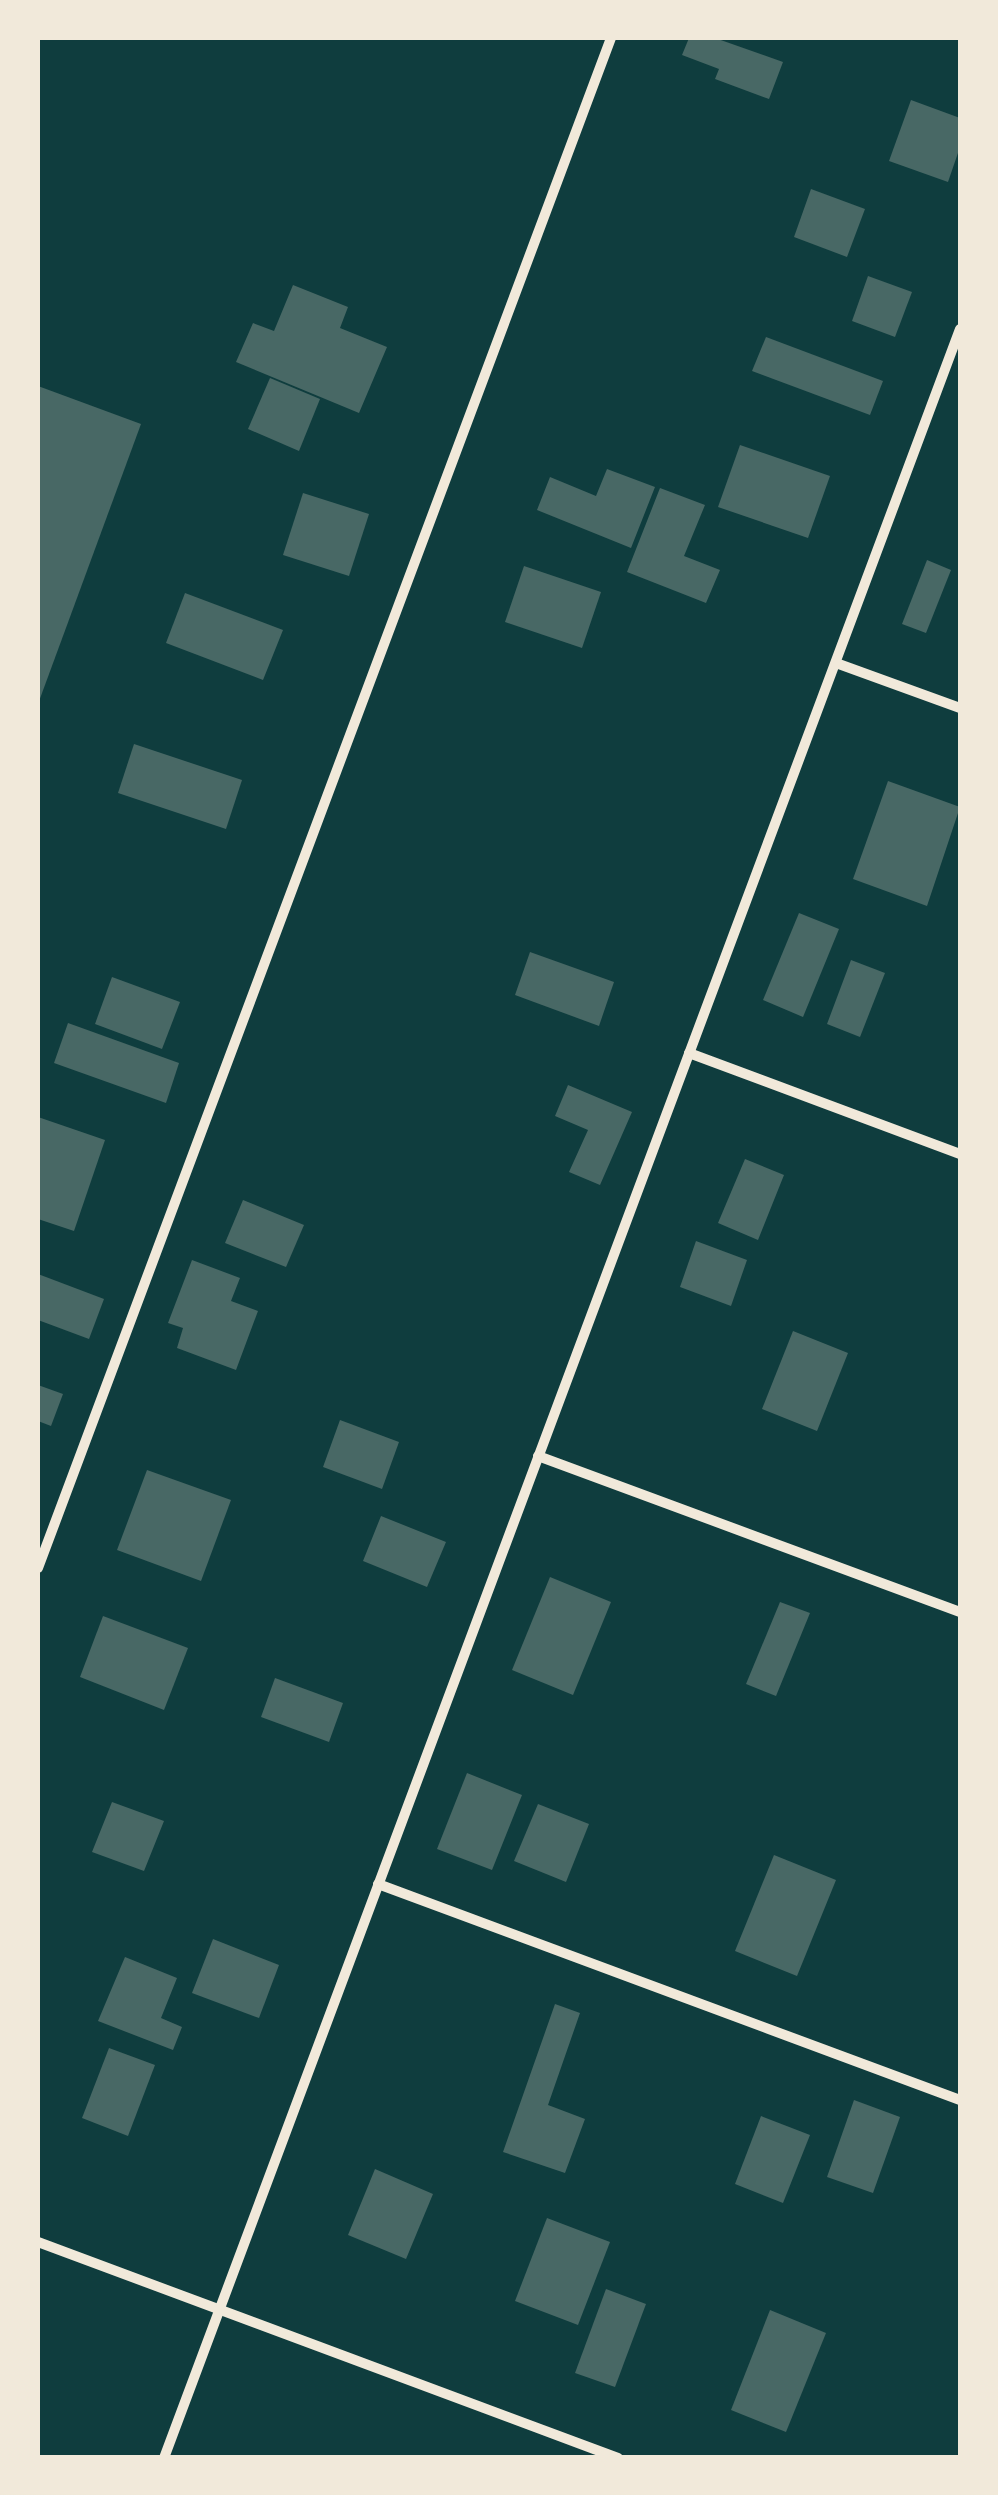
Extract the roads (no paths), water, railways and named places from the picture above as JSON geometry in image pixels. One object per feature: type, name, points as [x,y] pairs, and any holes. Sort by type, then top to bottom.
[{"type":"street","points":[[38,1568],[611,38]]},
{"type":"street","points":[[164,2458],[960,329]]},
{"type":"street","points":[[836,662],[960,708]]},
{"type":"street","points":[[689,1053],[960,1154]]},
{"type":"street","points":[[538,1456],[960,1612]]},
{"type":"street","points":[[378,1884],[960,2100]]},
{"type":"street","points":[[38,2242],[618,2458]]}]
